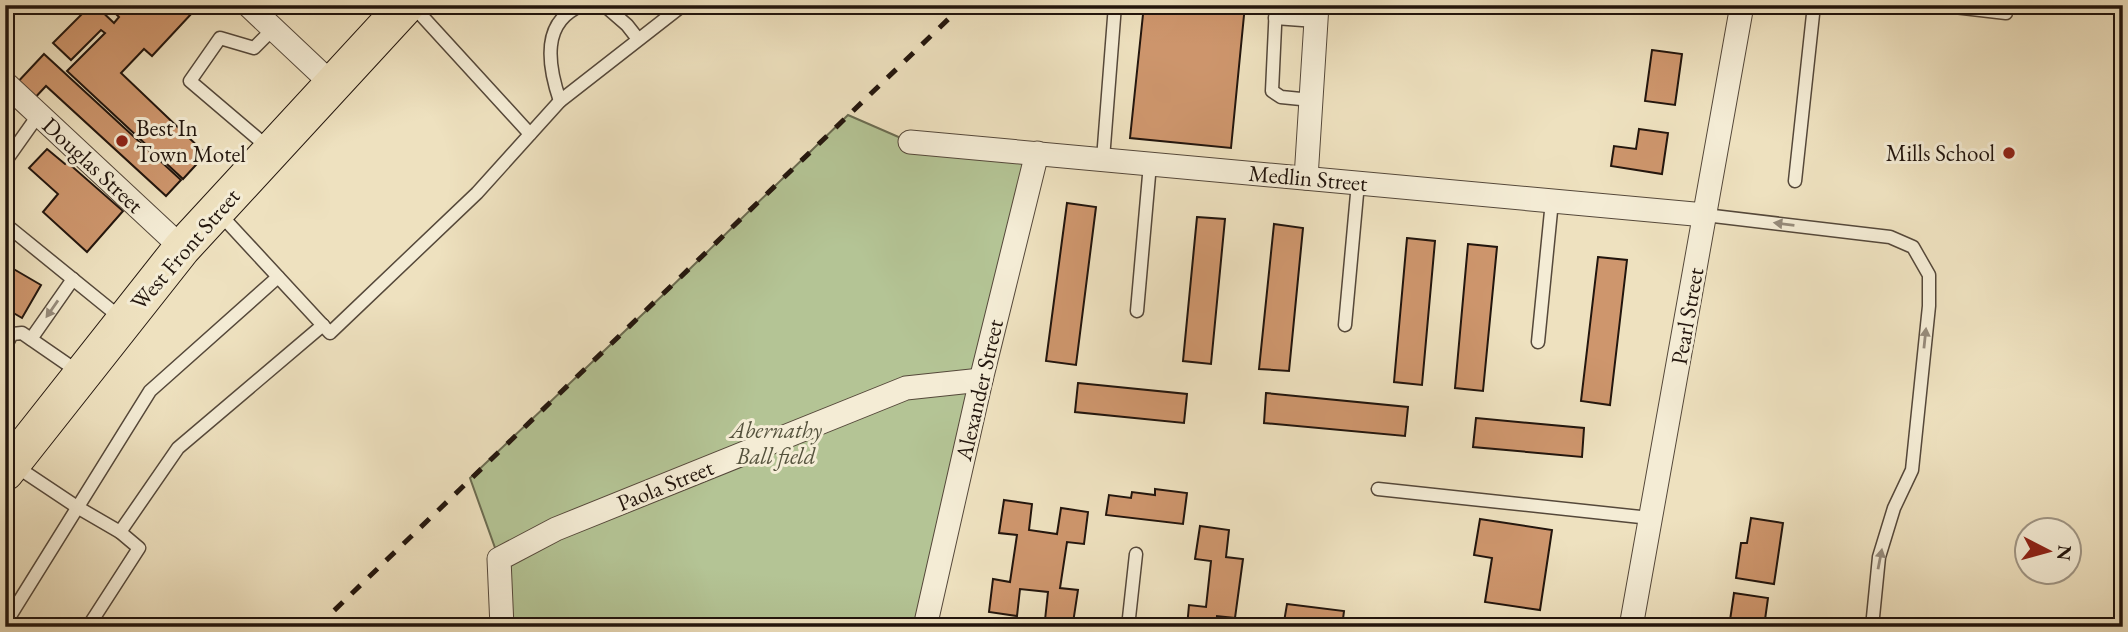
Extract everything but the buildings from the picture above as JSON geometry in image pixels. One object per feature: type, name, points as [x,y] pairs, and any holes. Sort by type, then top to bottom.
[{"type":"main road","name":"West Front Street","points":[[7,465],[182,248],[406,5]]},
{"type":"street","points":[[248,5],[334,86]]},
{"type":"street","name":"Pearl Street","points":[[1631,627],[1742,5]]},
{"type":"street","points":[[1306,178],[1317,13]]},
{"type":"street","name":"Douglas Street","points":[[5,83],[182,248]]},
{"type":"street","name":"Medlin Street","points":[[910,142],[1705,215]]},
{"type":"street","name":"Alexander Street","points":[[925,627],[981,380],[1037,153]]},
{"type":"street","name":"Paola Street","points":[[502,627],[499,559],[556,529],[906,388],[981,380]]},
{"type":"lane","points":[[412,5],[530,134]]},
{"type":"lane","points":[[560,101],[551,68],[553,31],[564,17],[583,5]]},
{"type":"lane","points":[[604,5],[627,25],[638,39]]},
{"type":"lane","points":[[216,211],[330,333],[477,193],[560,101],[683,5]]},
{"type":"lane","points":[[1103,159],[1115,5]]},
{"type":"lane","points":[[1795,181],[1814,5]]},
{"type":"lane","points":[[1937,5],[2006,13]]},
{"type":"lane","points":[[1311,100],[1281,97],[1272,91],[1276,12],[1317,13]]},
{"type":"lane","points":[[273,29],[254,48],[220,38],[190,81],[273,151]]},
{"type":"lane","points":[[5,162],[38,114]]},
{"type":"lane","points":[[1137,311],[1150,164]]},
{"type":"lane","points":[[1345,325],[1358,183]]},
{"type":"lane","points":[[1538,342],[1552,201]]},
{"type":"lane","points":[[1705,215],[1890,237],[1913,247],[1929,275],[1929,306],[1912,470],[1894,508],[1879,557],[1871,627]]},
{"type":"lane","points":[[5,224],[124,320]]},
{"type":"lane","points":[[5,624],[150,391],[278,277]]},
{"type":"lane","points":[[30,339],[73,279]]},
{"type":"lane","points":[[120,532],[178,448],[323,325]]},
{"type":"lane","points":[[5,347],[12,334],[22,333],[81,374]]},
{"type":"lane","points":[[7,465],[120,532],[139,548],[88,627]]},
{"type":"lane","points":[[1378,489],[1650,518]]},
{"type":"lane","points":[[2123,514],[2123,532]]},
{"type":"lane","points":[[1128,627],[1136,554]]},
{"type":"green space","name":"Abernathy Ball field","points":[[848,115],[910,142],[1037,153],[925,627],[502,627],[499,559],[470,478]]},
{"type":"railway","points":[[317,627],[963,5]]},
{"type":"place","name":"Best In Town Motel","points":[[122,141]]},
{"type":"place","name":"Mills School","points":[[2009,153]]}]
